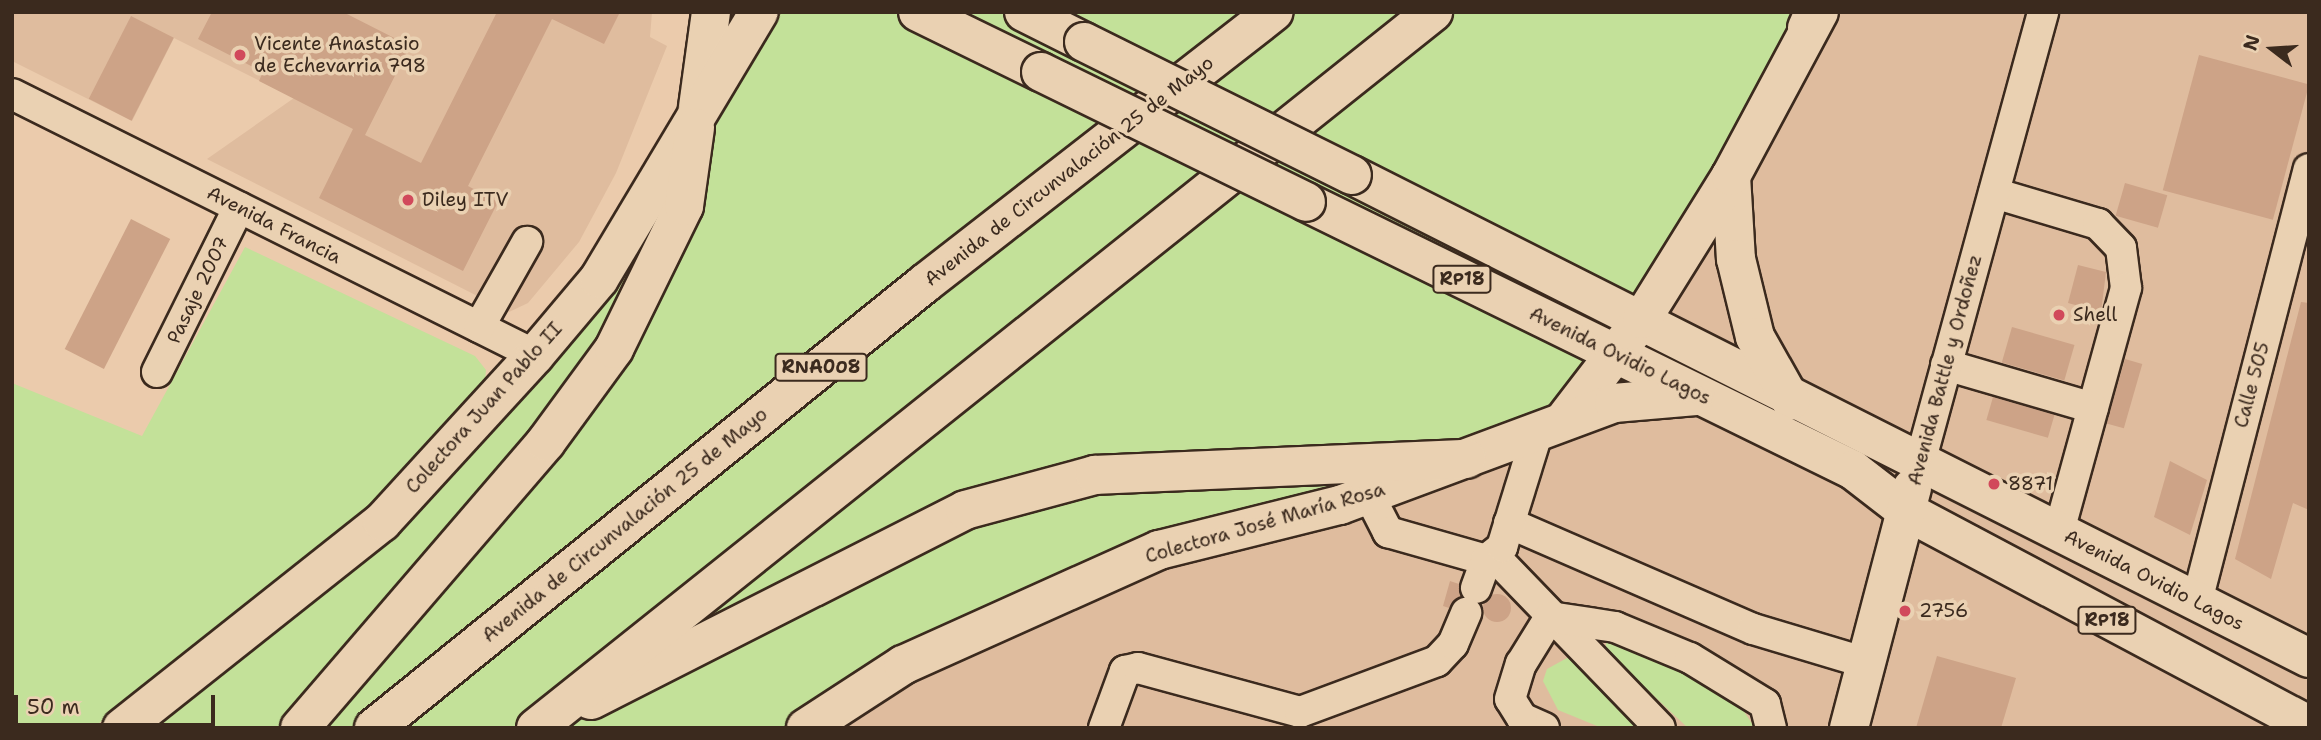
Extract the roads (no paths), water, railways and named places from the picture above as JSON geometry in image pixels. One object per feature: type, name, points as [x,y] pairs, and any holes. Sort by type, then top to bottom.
[{"type":"main road","points":[[300,728],[537,453],[614,349],[684,206],[711,12]]},
{"type":"main road","name":"Colectora Juan Pablo II","points":[[122,728],[382,522],[535,355],[599,279],[695,128],[759,12]]},
{"type":"main road","name":"Avenida Ovidio Lagos","points":[[918,12],[1853,471],[1906,511],[2309,725]]},
{"type":"main road","name":"Avenida Ovidio Lagos","points":[[1024,12],[1642,319],[1791,401],[1919,466],[2059,532],[2309,658]]},
{"type":"main road","name":"Avenida de Circunvalación 25 de Mayo","points":[[374,728],[924,284],[1274,12]]},
{"type":"main road","points":[[543,722],[1433,12]]},
{"type":"main road","name":"Colectora José María Rosa","points":[[806,728],[902,665],[1159,550],[1369,495],[1551,426],[1619,355],[1731,176],[1813,17]]},
{"type":"main road","points":[[1731,176],[1736,259],[1755,337],[1791,401]]},
{"type":"main road","name":"RP18","points":[[1551,426],[1654,395],[1702,396]]},
{"type":"main road","points":[[543,722],[632,684],[819,579],[965,510],[1095,475],[1467,459]]},
{"type":"main road","name":"Avenida Battle y Ordoñez","points":[[1849,728],[1919,466]]},
{"type":"street","name":"Avenida Battle y Ordoñez","points":[[1919,466],[2043,12]]},
{"type":"street","name":"Avenida Francia","points":[[12,94],[535,355]]},
{"type":"street","name":"Calle 505","points":[[2197,601],[2309,169]]},
{"type":"street","points":[[1994,193],[2098,224],[2121,248],[2126,288],[2059,532]]},
{"type":"street","name":"Pasaje 2007","points":[[157,372],[239,207]]},
{"type":"street","points":[[479,327],[527,242]]},
{"type":"street","points":[[1946,365],[2093,408]]},
{"type":"street","points":[[1104,728],[1116,683],[1125,671],[1138,668],[1298,720],[1437,662],[1453,644],[1551,426]]},
{"type":"street","points":[[1369,495],[1388,533],[1490,557],[1660,728]]},
{"type":"street","points":[[1509,523],[1753,629],[1866,663]]},
{"type":"street","points":[[1544,728],[1522,718],[1510,699],[1521,664],[1550,617]]},
{"type":"street","points":[[1550,617],[1615,627],[1690,658],[1765,704],[1771,728]]},
{"type":"place","name":"Vicente Anastasio de Echevarria 798","points":[[240,55]]},
{"type":"place","name":"Diley ITV","points":[[408,200]]},
{"type":"place","name":"Shell","points":[[2059,315]]},
{"type":"place","name":"8871","points":[[1994,484]]},
{"type":"place","name":"2756","points":[[1905,611]]}]
